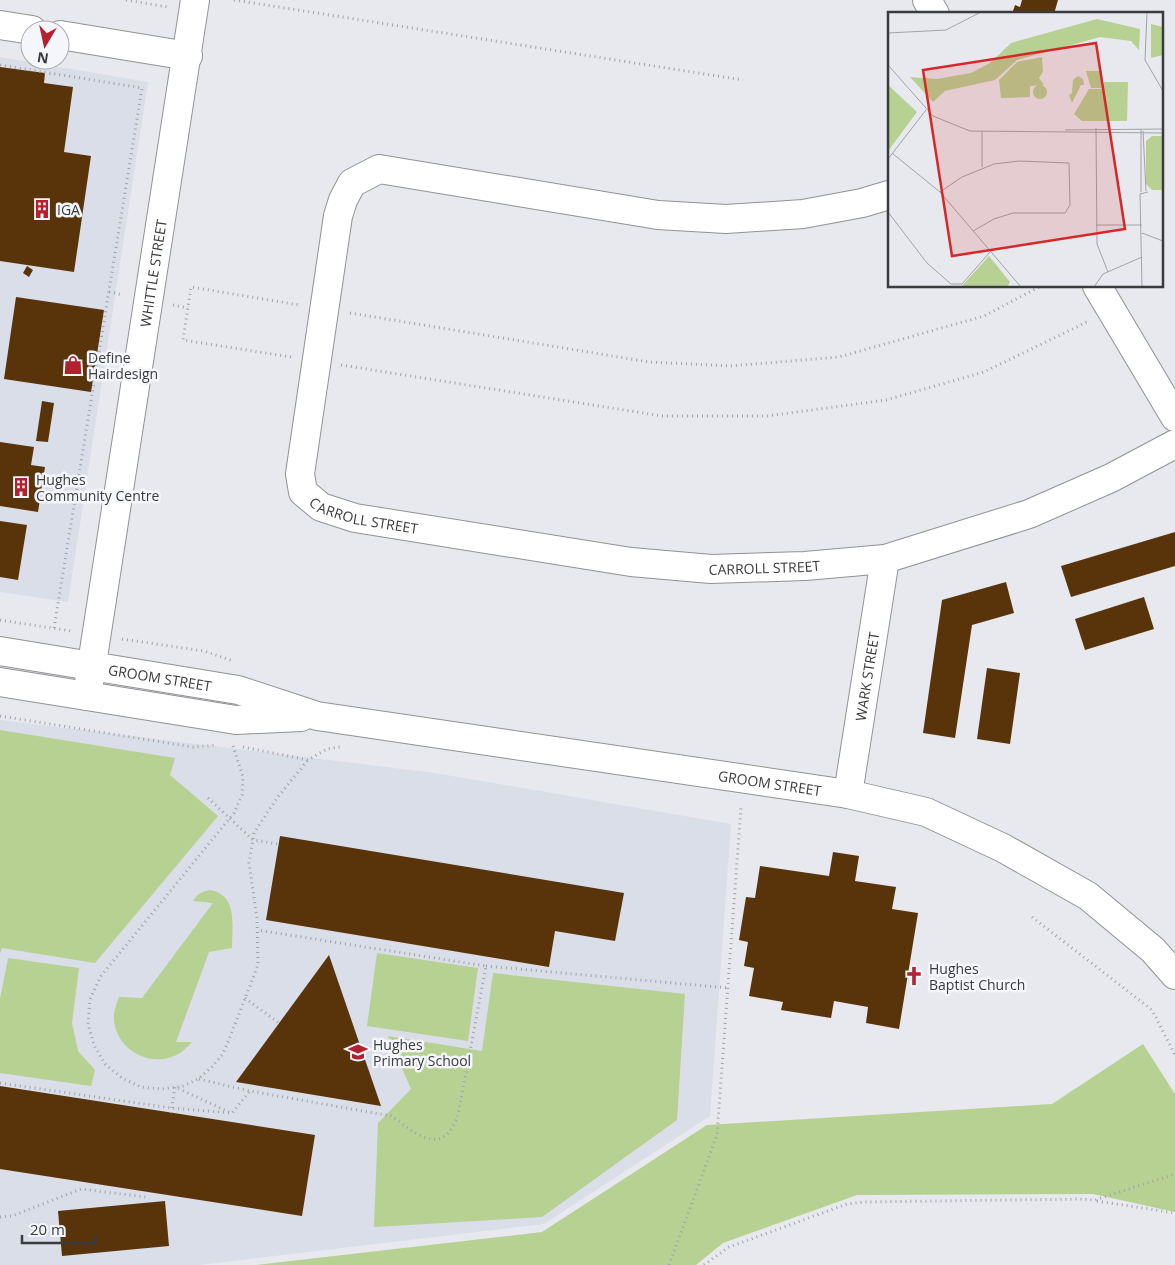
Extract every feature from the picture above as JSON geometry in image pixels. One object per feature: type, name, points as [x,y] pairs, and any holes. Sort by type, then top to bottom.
[{"type":"street","points":[[927,0],[934,12]]},
{"type":"street","name":"WHITTLE STREET","points":[[87,696],[195,5]]},
{"type":"street","points":[[0,25],[20,28]]},
{"type":"street","points":[[70,37],[188,56]]},
{"type":"street","name":"CARROLL STREET","points":[[888,195],[862,203],[803,214],[726,219],[658,215],[378,169],[352,184],[343,200],[338,216],[300,474],[303,492],[321,507],[354,518],[630,562],[711,569],[805,566],[885,559],[1029,514],[1111,478],[1175,444]]},
{"type":"street","points":[[1098,288],[1175,417]]},
{"type":"street","name":"WARK STREET","points":[[848,794],[885,559]]},
{"type":"street","name":"GROOM STREET","points":[[0,651],[238,690],[317,716],[848,794],[926,812],[1003,848],[1088,896],[1153,950],[1175,975]]},
{"type":"street","name":"GROOM STREET","points":[[0,682],[236,720],[317,716]]},
{"type":"path","points":[[126,0],[195,5]]},
{"type":"path","points":[[234,0],[743,80]]},
{"type":"path","points":[[0,65],[142,88],[54,628]]},
{"type":"path","points":[[1038,288],[984,316],[839,357],[730,366],[649,362],[192,287],[183,340],[662,416],[767,416],[886,400],[984,372],[1111,310]]},
{"type":"path","points":[[0,716],[193,747],[226,744],[308,760]]},
{"type":"path","points":[[233,746],[243,777],[242,795],[234,813],[101,976],[90,999],[88,1024],[94,1045],[105,1064],[122,1078],[141,1087],[162,1089],[183,1086],[198,1079],[222,1055],[258,965],[258,918],[249,864],[254,833],[278,798],[308,760],[327,749],[348,746]]},
{"type":"path","points":[[208,798],[253,840],[278,844]]},
{"type":"path","points":[[669,1265],[717,1135],[741,807],[731,805]]},
{"type":"path","points":[[1032,917],[1152,1010],[1175,1055]]},
{"type":"path","points":[[257,930],[486,966],[728,988]]},
{"type":"path","points":[[198,1079],[250,1091],[391,1116],[404,1123],[418,1136],[430,1139],[440,1138],[449,1132],[458,1114],[486,966]]},
{"type":"path","points":[[245,998],[279,1023]]},
{"type":"path","points":[[0,1083],[171,1110],[232,1113]]},
{"type":"path","points":[[171,1110],[175,1087]]},
{"type":"path","points":[[175,1087],[232,1113]]},
{"type":"path","points":[[232,1113],[250,1091]]},
{"type":"path","points":[[1095,1200],[1175,1174]]},
{"type":"path","points":[[0,1217],[12,1216],[81,1189],[146,1196]]},
{"type":"path","points":[[704,1265],[729,1247],[847,1204],[1083,1199],[1175,1213]]},
{"type":"shaded area","points":[[0,57],[20,60],[20,70],[70,69],[148,82],[68,602],[0,592]]},
{"type":"shaded area","name":"Hughes Primary School","points":[[0,720],[435,773],[731,824],[710,1116],[544,1224],[199,1265],[0,1265]]},
{"type":"green space","points":[[0,730],[175,758],[170,775],[218,816],[95,963],[2,948],[0,953]]},
{"type":"green space","points":[[210,890],[219,893],[229,904],[232,912],[232,948],[209,952],[176,1042],[192,1042],[182,1052],[174,1056],[163,1059],[142,1057],[125,1045],[115,1027],[114,1013],[119,997],[142,998],[213,903],[193,901],[200,894]]},
{"type":"green space","points":[[377,953],[478,968],[468,1041],[367,1026]]},
{"type":"green space","points":[[8,958],[79,968],[72,1023],[78,1051],[95,1070],[91,1086],[0,1073],[0,999]]},
{"type":"green space","points":[[493,973],[685,994],[677,1120],[542,1217],[374,1227],[378,1123],[411,1089],[388,1036],[482,1051]]},
{"type":"green space","points":[[1143,1044],[1175,1094],[1175,1212],[1093,1194],[857,1195],[723,1243],[696,1265],[256,1265],[542,1232],[707,1125],[1052,1104]]},
{"type":"building","points":[[1022,0],[1058,0],[1055,12],[1013,12],[1015,5],[1020,7]]},
{"type":"building","name":"IGA","points":[[0,67],[45,73],[44,83],[73,87],[64,152],[91,156],[74,272],[0,261]]},
{"type":"building","points":[[27,266],[33,270],[29,277],[23,273]]},
{"type":"building","points":[[16,297],[104,310],[91,392],[4,379]]},
{"type":"building","points":[[42,401],[54,403],[48,442],[36,441]]},
{"type":"building","name":"Hughes Community Centre","points":[[0,442],[34,447],[31,465],[45,467],[38,512],[0,506]]},
{"type":"building","points":[[0,521],[27,525],[18,580],[0,577]]},
{"type":"building","points":[[1175,532],[1175,566],[1071,597],[1061,566]]},
{"type":"building","points":[[1006,582],[1014,613],[972,625],[955,738],[923,733],[942,600]]},
{"type":"building","points":[[1144,597],[1154,629],[1085,650],[1075,619]]},
{"type":"building","points":[[987,668],[1020,673],[1010,744],[977,739]]},
{"type":"building","points":[[280,836],[624,893],[615,941],[555,931],[549,967],[266,920]]},
{"type":"building","points":[[833,852],[859,856],[855,881],[896,887],[892,909],[918,913],[899,1029],[866,1023],[868,1007],[834,1001],[831,1018],[781,1010],[783,1002],[749,996],[754,968],[744,966],[748,942],[739,940],[746,897],[755,898],[760,866],[829,876]]},
{"type":"building","points":[[329,955],[381,1106],[236,1082]]},
{"type":"building","points":[[0,1086],[315,1135],[302,1216],[0,1169]]},
{"type":"building","points":[[165,1201],[169,1246],[62,1256],[58,1211]]},
{"type":"place","name":"IGA","points":[[42,209]]},
{"type":"place","name":"Define Hairdesign","points":[[73,365]]},
{"type":"place","name":"Hughes Community Centre","points":[[21,487]]},
{"type":"place","name":"Hughes Baptist Church","points":[[914,976]]},
{"type":"place","name":"Hughes Primary School","points":[[358,1052]]}]
